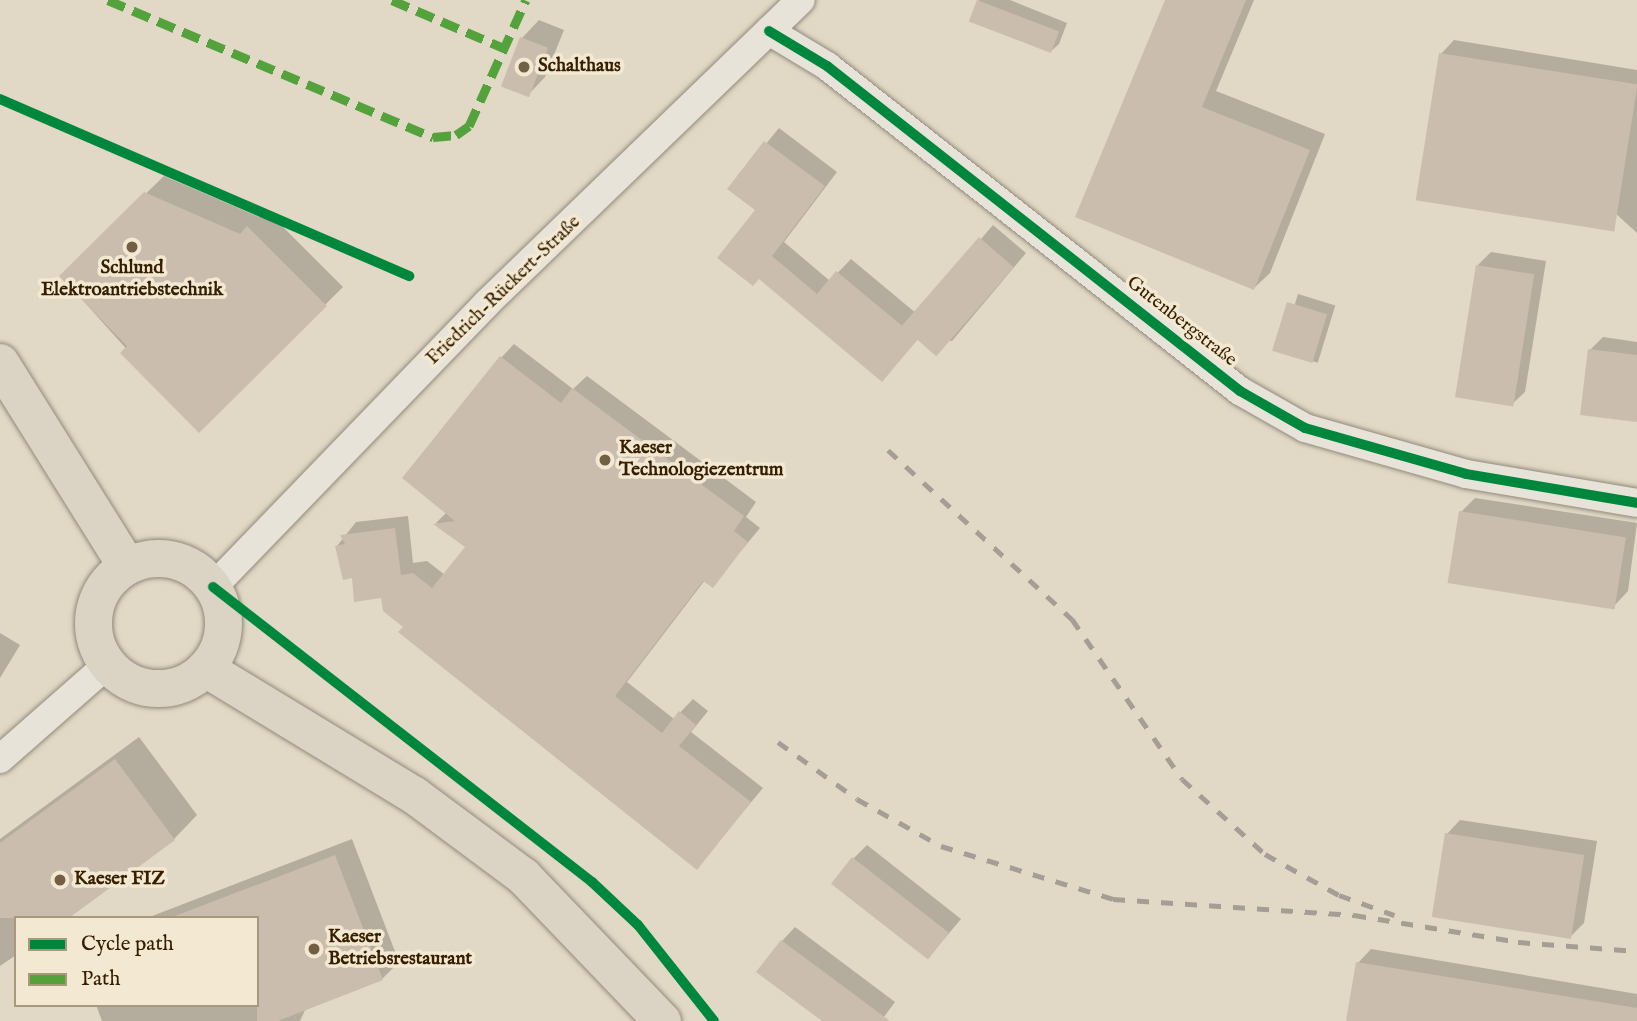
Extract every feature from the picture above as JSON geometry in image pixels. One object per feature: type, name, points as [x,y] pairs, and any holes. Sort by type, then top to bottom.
[{"type":"highway","points":[[0,363],[127,566]]},
{"type":"main road","points":[[169,558],[213,587],[222,635],[205,668],[192,679],[157,688],[123,679],[107,665],[97,649],[93,614],[103,587],[127,566],[169,558]]},
{"type":"main road","points":[[205,668],[414,795],[523,876],[662,1021]]},
{"type":"street","name":"Friedrich-Rückert-Straße","points":[[213,587],[487,303],[801,0]]},
{"type":"street","name":"Gutenbergstraße","points":[[769,31],[827,66],[1240,391],[1305,428],[1466,474],[1637,503]]},
{"type":"street","points":[[0,759],[107,665]]},
{"type":"building","points":[[977,0],[1059,32],[1051,53],[969,21]]},
{"type":"building","points":[[1165,0],[1246,0],[1202,107],[1310,150],[1254,290],[1075,217]]},
{"type":"building","name":"Schalthaus","points":[[520,37],[548,48],[529,97],[501,86]]},
{"type":"building","points":[[1439,53],[1637,84],[1614,232],[1416,200]]},
{"type":"building","points":[[764,141],[825,186],[772,256],[817,294],[836,271],[918,339],[882,382],[759,279],[753,286],[717,258],[755,210],[727,189]]},
{"type":"building","points":[[144,192],[240,234],[247,226],[327,306],[199,433],[120,353],[127,346],[59,276]]},
{"type":"building","points":[[979,237],[1014,267],[936,356],[902,326]]},
{"type":"building","points":[[1476,265],[1534,274],[1513,407],[1455,397]]},
{"type":"building","points":[[1287,302],[1327,314],[1312,363],[1272,351]]},
{"type":"building","points":[[1588,349],[1637,355],[1637,422],[1580,415]]},
{"type":"building","points":[[500,356],[561,403],[572,388],[744,516],[734,531],[748,542],[713,588],[703,581],[615,696],[662,733],[679,711],[696,725],[679,746],[751,802],[697,870],[398,632],[403,627],[383,611],[381,598],[354,602],[352,578],[343,580],[335,546],[345,544],[340,535],[395,528],[401,575],[413,573],[432,588],[465,547],[433,524],[455,521],[402,478]]},
{"type":"building","points":[[1459,511],[1626,537],[1614,610],[1448,583]]},
{"type":"building","name":"Kaeser FIZ","points":[[115,759],[175,840],[72,916],[14,918],[0,918],[0,843]]},
{"type":"building","points":[[1445,833],[1584,855],[1571,939],[1432,917]]},
{"type":"building","name":"Kaeser Betriebsrestaurant","points":[[335,855],[383,980],[278,1021],[257,1021],[259,916],[175,916]]},
{"type":"building","points":[[852,857],[949,933],[928,960],[831,884]]},
{"type":"building","points":[[781,940],[890,1021],[822,1021],[756,972]]},
{"type":"building","points":[[1356,962],[1637,1008],[1637,1021],[1346,1021]]},
{"type":"railway","points":[[888,450],[1072,619],[1182,779],[1265,854],[1339,895],[1394,915]]},
{"type":"railway","points":[[778,742],[857,799],[941,846],[1113,899],[1354,915],[1518,942],[1637,951]]},
{"type":"marked path","points":[[108,0],[433,137],[456,135],[469,126],[526,0]]},
{"type":"marked path","points":[[392,0],[504,48]]},
{"type":"cycle path","points":[[769,31],[827,66],[1240,391],[1305,428],[1466,474],[1637,503]]},
{"type":"cycle path","points":[[0,99],[409,276]]},
{"type":"cycle path","points":[[213,587],[592,882],[638,925],[714,1021]]},
{"type":"place","name":"Schalthaus","points":[[524,67]]},
{"type":"place","name":"Schlund Elektroantriebstechnik","points":[[132,247]]},
{"type":"place","name":"Kaeser Technologiezentrum","points":[[605,460]]},
{"type":"place","name":"Kaeser FIZ","points":[[60,880]]},
{"type":"place","name":"Kaeser Betriebsrestaurant","points":[[314,949]]}]
